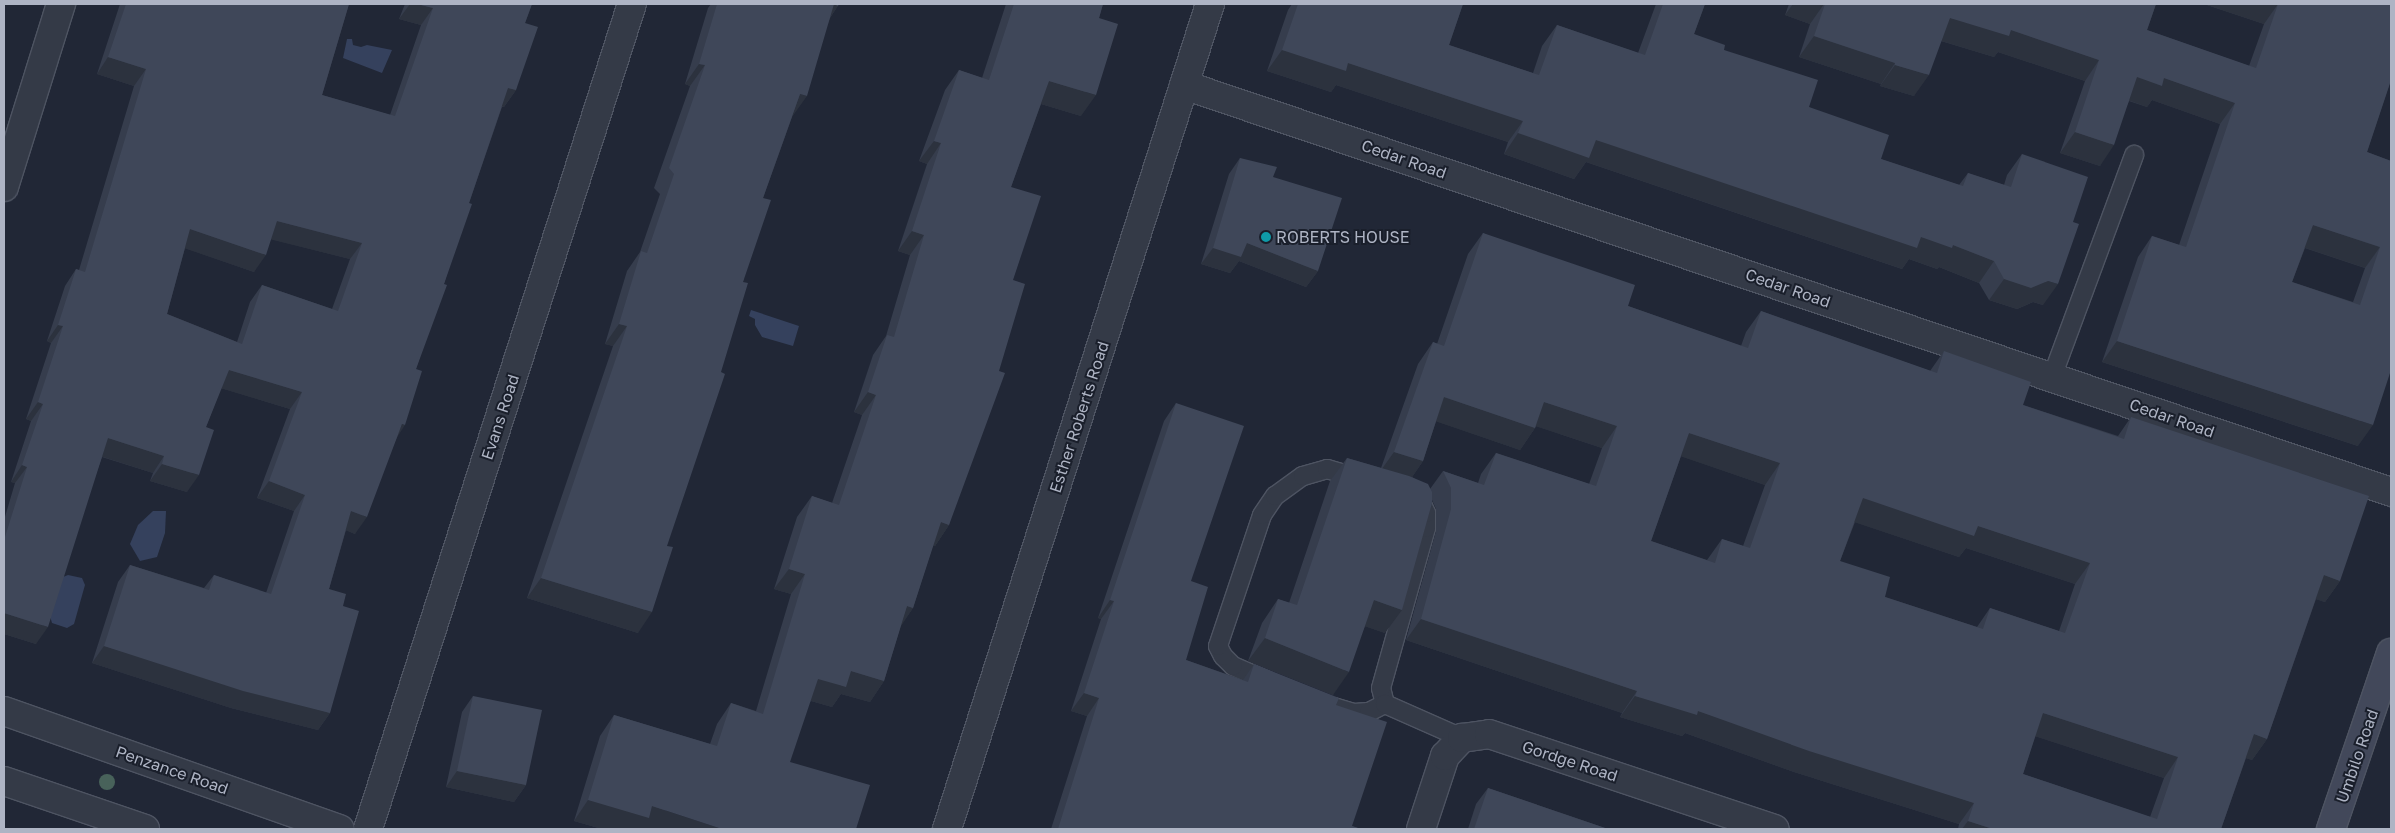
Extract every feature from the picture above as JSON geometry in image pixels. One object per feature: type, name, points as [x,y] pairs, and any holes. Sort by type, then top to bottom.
[{"type":"main road","name":"Umbilo Road","points":[[2332,829],[2391,653]]},
{"type":"street","points":[[4,187],[15,111],[61,4]]},
{"type":"street","name":"Evans Road","points":[[368,829],[632,4]]},
{"type":"street","name":"Esther Roberts Road","points":[[947,829],[1210,4]]},
{"type":"street","name":"Cedar Road","points":[[1184,85],[2391,492]]},
{"type":"street","name":"Penzance Road","points":[[4,711],[340,829]]},
{"type":"street","name":"Gordge Road","points":[[1462,738],[1489,734],[1774,829]]},
{"type":"street","points":[[1421,829],[1445,756],[1462,738]]},
{"type":"street","points":[[4,781],[145,829]]},
{"type":"lane","points":[[2052,377],[2134,154]]},
{"type":"lane","points":[[1285,688],[1233,666],[1223,656],[1218,646],[1262,514],[1275,496],[1303,476],[1327,469],[1379,484]]},
{"type":"lane","points":[[1385,704],[1381,688],[1426,528],[1426,513],[1420,499],[1404,493]]},
{"type":"lane","points":[[1320,702],[1354,713],[1369,712],[1385,704]]},
{"type":"lane","points":[[1385,704],[1462,738]]},
{"type":"water","points":[[347,39],[352,39],[353,45],[361,47],[367,45],[392,50],[382,73],[343,58]]},
{"type":"water","points":[[751,310],[799,326],[793,346],[762,337],[755,325],[755,319],[749,316]]},
{"type":"water","points":[[153,511],[166,511],[165,533],[157,557],[140,561],[130,544],[138,525]]},
{"type":"water","points":[[68,575],[82,578],[85,585],[74,624],[67,628],[52,623],[50,616],[63,577]]},
{"type":"building","points":[[126,4],[349,4],[322,95],[395,116],[433,8],[417,4],[532,4],[525,23],[538,27],[516,90],[508,88],[469,203],[472,204],[444,284],[447,285],[416,369],[422,371],[405,425],[402,424],[367,517],[351,511],[329,589],[346,594],[343,606],[359,611],[330,713],[243,691],[104,646],[130,565],[209,590],[214,575],[271,594],[305,495],[269,481],[302,392],[229,370],[206,427],[214,430],[199,475],[162,464],[164,456],[108,438],[48,627],[4,613],[4,540],[27,467],[22,465],[43,404],[38,402],[63,326],[58,325],[76,269],[85,272],[146,69],[108,57]],"holes":[[[277,221],[362,243],[338,311],[262,285],[242,344],[167,314],[190,229],[266,255]]]},
{"type":"building","points":[[717,4],[834,4],[807,96],[800,94],[763,198],[771,200],[743,282],[748,283],[721,372],[725,374],[667,546],[673,547],[652,612],[541,578],[627,326],[619,324],[641,251],[647,253],[674,174],[669,168],[705,65],[699,64]]},
{"type":"building","points":[[1014,4],[1103,4],[1099,18],[1118,24],[1096,95],[1049,81],[1011,187],[1041,196],[1013,280],[1025,284],[999,371],[1005,373],[949,525],[941,522],[913,608],[907,606],[884,681],[851,671],[846,687],[818,679],[790,762],[870,785],[856,829],[722,829],[652,806],[649,818],[588,800],[614,715],[717,746],[731,703],[763,714],[805,574],[789,569],[812,496],[839,505],[876,395],[868,392],[887,335],[894,337],[924,235],[912,231],[941,143],[934,141],[959,70],[989,80]]},
{"type":"building","points":[[1298,4],[1463,4],[1449,45],[1539,75],[1557,25],[1645,55],[1663,4],[1705,4],[1694,34],[1725,45],[1724,50],[1818,80],[1809,107],[1889,135],[1881,159],[1963,186],[1968,173],[2011,187],[2022,154],[2088,177],[2073,222],[2079,224],[2058,284],[2048,281],[2031,288],[2004,279],[1994,261],[1953,245],[1952,248],[1921,237],[1917,248],[1596,140],[1589,158],[1518,133],[1523,121],[1348,63],[1346,71],[1282,50]]},
{"type":"building","points":[[1825,4],[2156,4],[2147,30],[2256,68],[2278,4],[2391,4],[2391,80],[2367,152],[2391,161],[2391,370],[2373,425],[2117,341],[2152,236],[2186,247],[2235,103],[2164,78],[2162,86],[2137,77],[2114,145],[2075,132],[2099,60],[2011,30],[2009,36],[1950,18],[1929,75],[1814,36]],"holes":[[[2313,225],[2380,247],[2360,305],[2292,282]]]},
{"type":"building","name":"ROBERTS HOUSE","points":[[1240,158],[1277,167],[1273,177],[1342,198],[1318,271],[1247,243],[1241,257],[1213,248]]},
{"type":"building","points":[[1483,233],[1635,285],[1628,306],[1748,348],[1761,311],[1937,373],[1944,351],[2031,382],[2023,405],[2124,439],[2131,417],[2369,496],[2340,581],[2324,575],[2267,739],[2254,734],[2221,829],[1993,829],[1968,821],[1974,803],[1809,751],[1698,711],[1697,715],[1635,696],[1637,691],[1421,619],[1451,509],[1451,488],[1443,471],[1484,485],[1496,453],[1596,486],[1617,426],[1544,402],[1535,428],[1444,397],[1423,461],[1394,452],[1433,342],[1444,346]],"holes":[[[1689,433],[1780,463],[1750,548],[1722,539],[1715,563],[1651,541]],[[1863,498],[1974,536],[1978,526],[2090,563],[2065,633],[1990,608],[1983,629],[1885,597],[1890,577],[1840,561]],[[2043,713],[2178,757],[2157,819],[2023,774]]]},
{"type":"building","points":[[1176,403],[1244,426],[1191,581],[1208,587],[1186,660],[1248,682],[1254,664],[1339,698],[1336,705],[1387,722],[1352,826],[1361,829],[1058,829],[1099,698],[1084,693],[1114,601],[1110,600]]},
{"type":"building","points":[[1347,458],[1409,476],[1428,484],[1432,492],[1432,503],[1402,610],[1374,600],[1349,672],[1265,638],[1278,599],[1297,605]]},
{"type":"building","points":[[473,696],[542,710],[526,785],[457,771]]},
{"type":"building","points":[[1488,788],[1608,829],[1474,829]]},
{"type":"place","name":"ROBERTS HOUSE","points":[[1266,237]]}]
